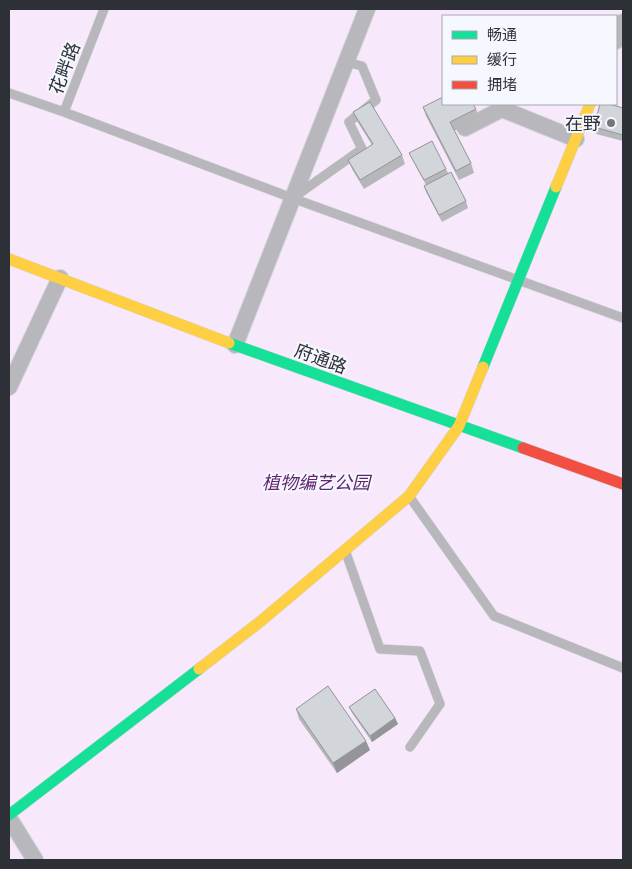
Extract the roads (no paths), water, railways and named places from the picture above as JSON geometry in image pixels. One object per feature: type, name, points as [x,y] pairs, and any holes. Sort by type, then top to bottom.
[{"type":"street","points":[[235,345],[367,9]]},
{"type":"street","points":[[617,38],[623,22]]},
{"type":"street","points":[[35,860],[9,817],[261,622],[409,496],[459,426],[590,105]]},
{"type":"street","points":[[464,128],[502,110],[576,139]]},
{"type":"street","name":"府通路","points":[[9,258],[235,345],[623,484]]},
{"type":"street","points":[[9,387],[60,278]]},
{"type":"lane","name":"花畔路","points":[[9,92],[64,112],[104,9]]},
{"type":"lane","points":[[292,198],[362,148],[349,122],[376,100],[362,66],[346,62]]},
{"type":"lane","points":[[64,112],[292,198],[623,318]]},
{"type":"lane","points":[[409,496],[494,616],[623,668]]},
{"type":"lane","points":[[345,550],[380,649],[420,652],[440,704],[410,747]]},
{"type":"place","name":"在野","points":[[611,123]]},
{"type":"park label","name":"植物编艺公园","points":[[316,482]]}]
